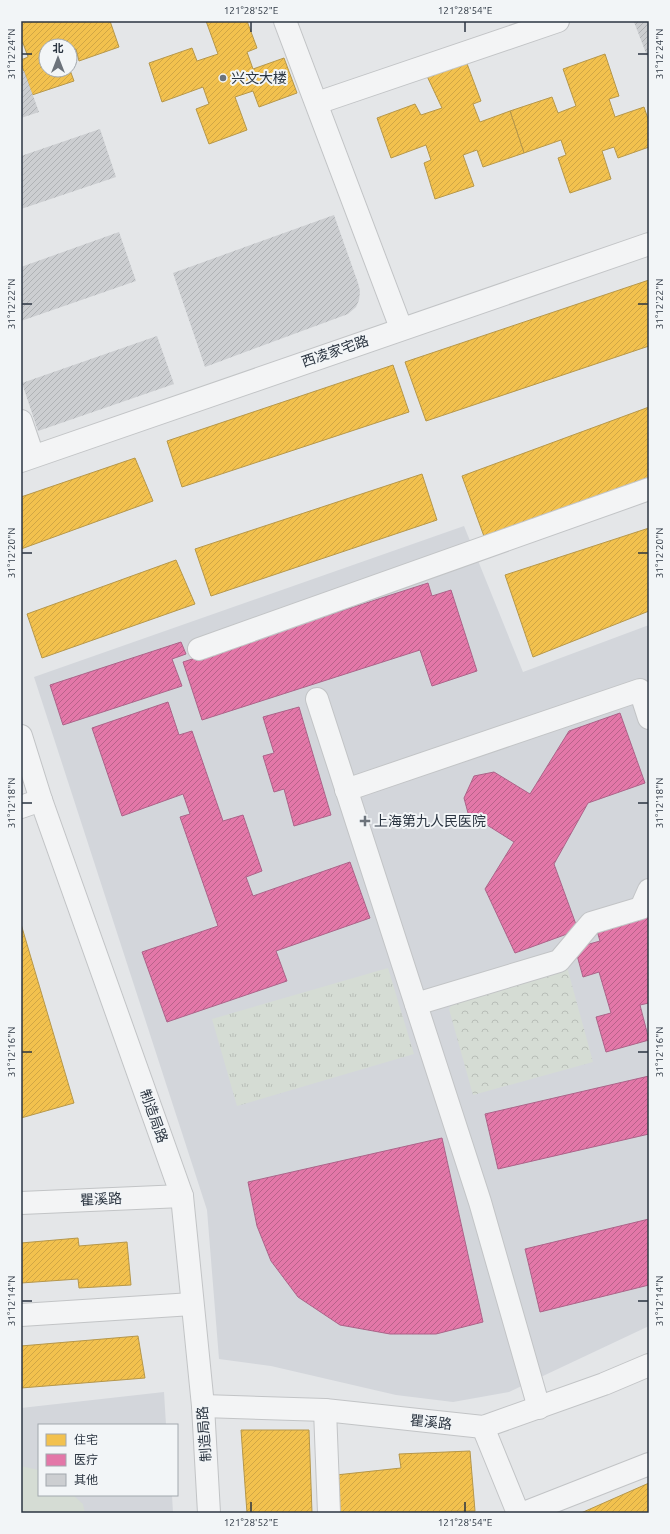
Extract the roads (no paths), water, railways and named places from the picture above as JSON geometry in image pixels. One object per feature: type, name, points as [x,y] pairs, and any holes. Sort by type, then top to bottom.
[{"type":"street","points":[[285,21],[401,328]]},
{"type":"street","points":[[317,103],[558,21]]},
{"type":"street","name":"西凌家宅路","points":[[27,459],[401,328],[649,244]]},
{"type":"street","points":[[21,421],[27,459]]},
{"type":"street","points":[[199,649],[649,489]]},
{"type":"street","points":[[346,790],[640,690],[649,718]]},
{"type":"street","points":[[317,699],[480,1202],[538,1408]]},
{"type":"street","name":"制造局路","points":[[21,736],[41,800],[182,1196],[202,1406],[210,1513]]},
{"type":"street","points":[[21,807],[41,800]]},
{"type":"street","points":[[416,1004],[559,960],[591,923],[641,908],[649,890]]},
{"type":"street","name":"瞿溪路","points":[[21,1203],[182,1196]]},
{"type":"street","points":[[21,1315],[192,1304]]},
{"type":"street","name":"瞿溪路","points":[[202,1406],[325,1410],[483,1427],[604,1384],[649,1365]]},
{"type":"street","points":[[325,1410],[330,1513]]},
{"type":"street","points":[[483,1427],[518,1513]]},
{"type":"street","points":[[524,1513],[649,1464]]},
{"type":"place","name":"兴文大楼","points":[[223,78]]},
{"type":"place","name":"上海第九人民医院","points":[[365,821]]}]
